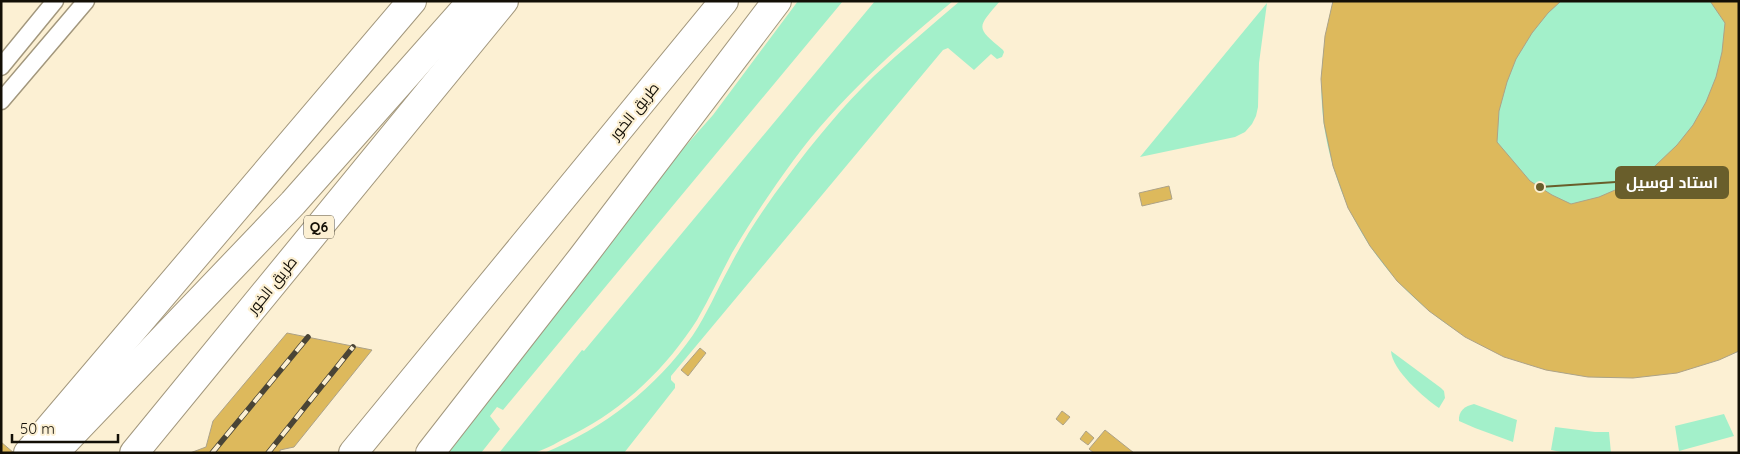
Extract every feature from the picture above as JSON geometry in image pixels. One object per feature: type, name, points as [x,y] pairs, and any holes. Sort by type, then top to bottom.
[{"type":"highway","points":[[28,453],[412,1]]},
{"type":"highway","points":[[54,453],[293,203],[472,1]]},
{"type":"highway","name":"طريق الخور","points":[[134,453],[504,1]]},
{"type":"highway","name":"طريق الخور","points":[[354,453],[724,1]]},
{"type":"highway","points":[[430,453],[581,259],[777,1]]},
{"type":"street","points":[[1,68],[55,1]]},
{"type":"street","points":[[1,101],[86,1]]},
{"type":"green space","points":[[798,1],[843,1],[503,410],[497,407],[490,416],[500,429],[481,453],[447,453],[526,353],[666,168],[713,115]]},
{"type":"green space","points":[[875,1],[953,1],[868,76],[810,139],[746,229],[697,320],[672,354],[643,385],[592,424],[538,452],[499,453],[582,350],[584,351]]},
{"type":"green space","points":[[960,1],[1000,1],[983,22],[982,27],[987,36],[1003,50],[1002,57],[997,59],[991,54],[974,70],[948,48],[943,50],[671,376],[675,388],[624,453],[544,453],[608,419],[663,372],[693,335],[749,232],[808,150],[862,87]]},
{"type":"green space","points":[[1333,1],[1739,1],[1739,351],[1677,372],[1614,378],[1552,371],[1494,351],[1440,319],[1394,278],[1358,226],[1333,166],[1324,124],[1321,83],[1325,42]]},
{"type":"green space","points":[[1267,3],[1259,63],[1258,107],[1252,124],[1245,132],[1235,137],[1140,157]]},
{"type":"green space","points":[[1391,351],[1444,391],[1445,398],[1439,408],[1417,391],[1403,375],[1397,367]]},
{"type":"green space","points":[[1474,404],[1517,420],[1513,442],[1459,421],[1463,410]]},
{"type":"green space","points":[[1724,414],[1734,436],[1679,451],[1675,426]]},
{"type":"green space","points":[[1555,427],[1609,432],[1611,453],[1566,453],[1551,450]]},
{"type":"building","points":[[1333,1],[1561,1],[1548,13],[1532,33],[1516,59],[1499,111],[1497,142],[1530,181],[1571,204],[1599,197],[1629,184],[1655,166],[1677,145],[1693,125],[1706,102],[1716,77],[1722,52],[1725,23],[1710,1],[1739,1],[1739,351],[1719,360],[1677,373],[1633,378],[1588,377],[1546,370],[1504,357],[1465,337],[1429,311],[1397,281],[1370,246],[1348,208],[1333,166],[1324,123],[1321,79],[1325,36]]},
{"type":"building","points":[[1169,186],[1172,199],[1142,206],[1139,193]]},
{"type":"building","points":[[287,333],[372,350],[294,447],[280,450],[280,453],[190,453],[206,447],[213,421]]},
{"type":"building","points":[[700,348],[706,353],[688,376],[681,370]]},
{"type":"building","points":[[1062,411],[1070,417],[1063,425],[1056,419]]},
{"type":"building","points":[[1105,430],[1134,453],[1094,453],[1089,449]]},
{"type":"building","points":[[1086,431],[1094,438],[1088,445],[1080,439]]},
{"type":"building","points":[[1,442],[14,453],[1,453]]},
{"type":"railway","points":[[212,453],[308,337]]},
{"type":"railway","points":[[268,453],[353,347]]},
{"type":"place","name":"استاد لوسيل","points":[[1540,187]]}]
